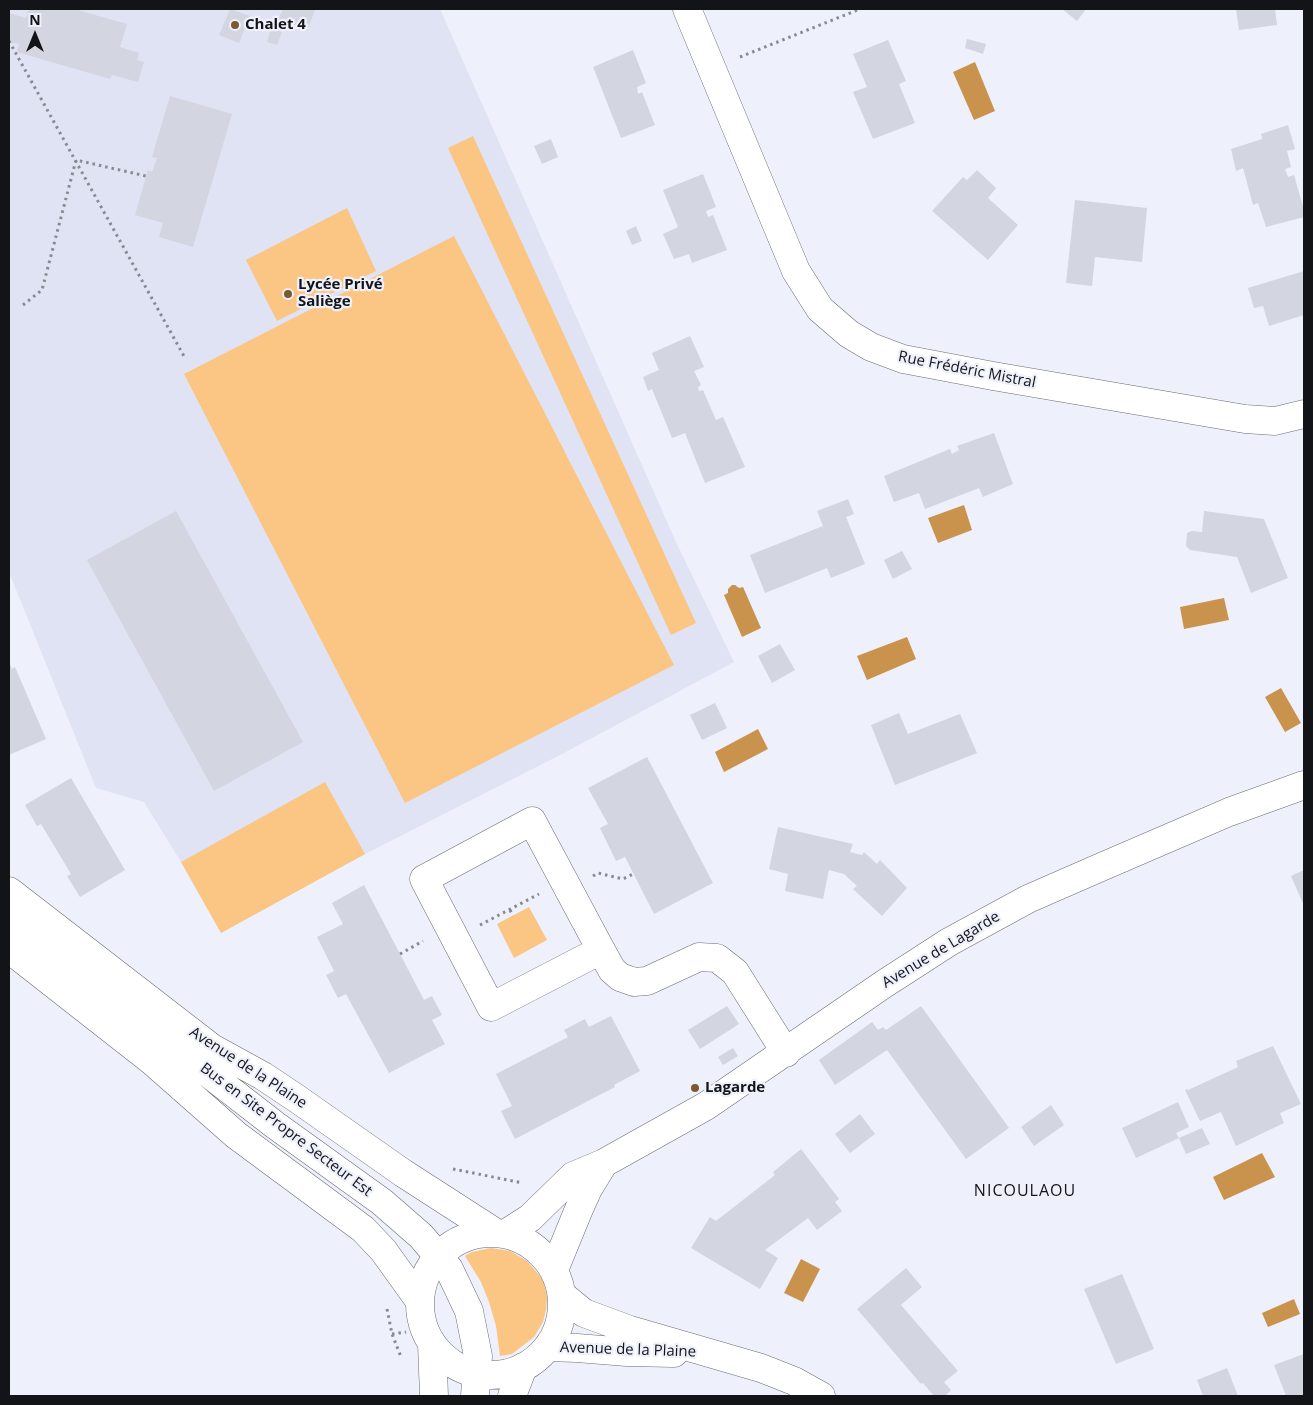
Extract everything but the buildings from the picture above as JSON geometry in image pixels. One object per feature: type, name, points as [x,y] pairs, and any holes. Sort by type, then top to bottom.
[{"type":"street","name":"Rue Frédéric Mistral","points":[[687,9],[796,271],[820,309],[849,334],[871,347],[903,360],[1245,419],[1275,421],[1304,414]]},
{"type":"street","name":"Avenue de Lagarde","points":[[501,1234],[530,1218],[573,1176],[604,1164],[706,1106],[786,1053],[884,984],[949,942],[1028,900],[1229,812],[1304,785]]},
{"type":"street","points":[[601,950],[491,1007],[424,879],[532,821],[612,970],[620,977],[634,982],[646,981],[699,957],[717,958],[735,972],[786,1053]]},
{"type":"street","name":"Avenue de la Plaine","points":[[9,891],[212,1048],[288,1092],[402,1173],[501,1234],[515,1237],[533,1247],[548,1261],[554,1270]]},
{"type":"street","name":"Bus en Site Propre Secteur Est","points":[[9,919],[275,1124],[382,1202],[421,1236],[449,1269],[469,1311],[478,1356],[476,1385]]},
{"type":"street","points":[[9,949],[152,1061],[236,1135],[363,1229],[384,1250],[420,1300]]},
{"type":"street","points":[[501,1234],[471,1236],[459,1240],[439,1256],[429,1269],[422,1284],[420,1300],[421,1320],[432,1344],[445,1358],[460,1368],[476,1385],[523,1367],[536,1359],[554,1338],[560,1322],[562,1306],[562,1295],[554,1270],[582,1203],[604,1164]]},
{"type":"street","name":"Avenue de la Plaine","points":[[562,1295],[584,1313],[630,1330],[761,1368],[794,1381],[821,1396]]},
{"type":"street","points":[[432,1344],[434,1396]]},
{"type":"street","name":"Avenue de la Plaine","points":[[548,1347],[708,1354]]},
{"type":"street","points":[[512,1396],[523,1367]]},
{"type":"path","points":[[711,69],[860,9]]},
{"type":"path","points":[[9,41],[185,358]]},
{"type":"path","points":[[76,160],[146,176]]},
{"type":"path","points":[[23,305],[42,290],[76,160]]},
{"type":"path","points":[[400,954],[439,932],[465,934],[555,886],[576,884],[598,873],[623,879],[633,874]]},
{"type":"path","points":[[510,910],[513,916]]},
{"type":"path","points":[[448,1168],[532,1185]]},
{"type":"shaded area","name":"Lycée Privé Saliège","points":[[9,9],[440,9],[676,542],[734,662],[564,753],[365,854],[221,933],[144,802],[96,788],[9,572]]},
{"type":"shaded area","points":[[975,62],[995,111],[974,120],[953,72]]},
{"type":"shaded area","points":[[473,136],[696,623],[671,635],[448,148]]},
{"type":"shaded area","points":[[347,208],[376,271],[277,321],[246,260]]},
{"type":"shaded area","points":[[454,236],[674,665],[405,803],[184,374]]},
{"type":"shaded area","points":[[964,505],[972,530],[938,543],[928,518]]},
{"type":"shaded area","points":[[732,585],[739,588],[743,587],[761,628],[742,637],[724,595],[728,593],[728,589]]},
{"type":"shaded area","points":[[1224,598],[1229,620],[1184,629],[1180,607]]},
{"type":"shaded area","points":[[907,637],[916,659],[867,680],[857,656]]},
{"type":"shaded area","points":[[1281,688],[1301,723],[1285,732],[1265,697]]},
{"type":"shaded area","points":[[758,729],[768,749],[724,772],[715,752]]},
{"type":"shaded area","points":[[325,782],[365,854],[221,933],[181,862]]},
{"type":"shaded area","points":[[529,907],[547,940],[514,958],[497,924]]},
{"type":"shaded area","points":[[1262,1153],[1275,1177],[1224,1200],[1213,1177]]},
{"type":"shaded area","points":[[491,1248],[510,1251],[527,1261],[544,1283],[547,1297],[543,1322],[534,1337],[512,1354],[500,1356],[496,1326],[489,1302],[481,1282],[465,1256],[472,1252]]},
{"type":"shaded area","points":[[801,1259],[820,1269],[803,1302],[784,1293]]},
{"type":"shaded area","points":[[1294,1299],[1300,1314],[1268,1327],[1262,1313]]},
{"type":"place","name":"Chalet 4","points":[[235,25]]},
{"type":"place","name":"Lycée Privé Saliège","points":[[288,294]]},
{"type":"place","name":"Lagarde","points":[[695,1088]]},
{"type":"district","name":"NICOULAOU","points":[[1025,1191]]}]
